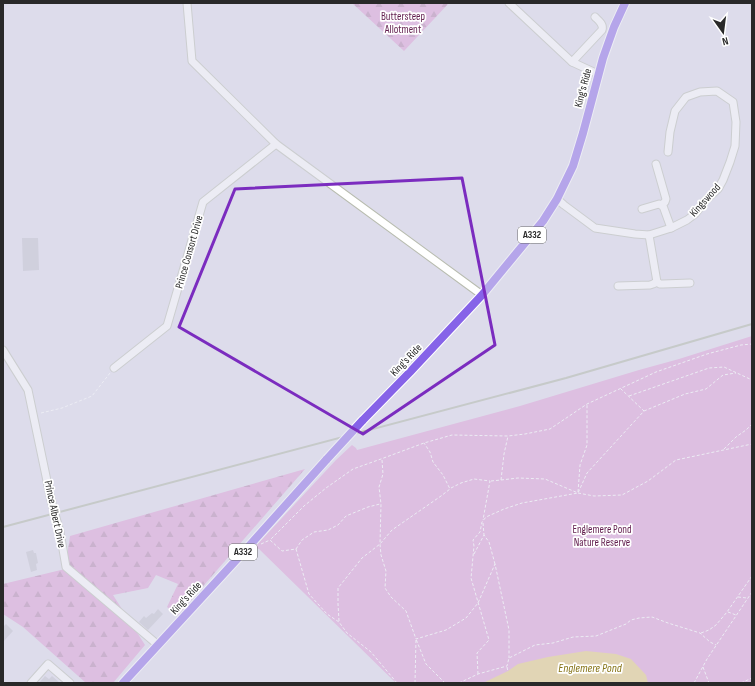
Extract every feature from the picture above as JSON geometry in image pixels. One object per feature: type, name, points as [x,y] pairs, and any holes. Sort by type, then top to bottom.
[{"type":"main road","name":"King's Ride","points":[[123,683],[250,545],[327,458],[482,295],[538,226],[557,198],[573,166],[603,58],[614,27],[625,3]]},
{"type":"street","points":[[187,3],[192,62],[276,144],[482,295]]},
{"type":"street","points":[[509,3],[572,62],[598,74]]},
{"type":"street","points":[[572,62],[602,30],[602,24],[595,17]]},
{"type":"street","name":"Kingswood","points":[[557,198],[564,206],[595,228],[649,235],[671,228],[687,220],[718,189],[723,180],[735,146],[736,122],[733,102],[717,91],[700,92],[686,97],[675,111],[670,132],[668,152]]},
{"type":"street","name":"Prince Consort Drive","points":[[114,368],[167,326],[203,202],[276,144]]},
{"type":"street","points":[[642,209],[659,204],[661,205],[666,199],[656,164]]},
{"type":"street","points":[[661,205],[663,206],[671,228]]},
{"type":"street","points":[[649,235],[657,282]]},
{"type":"street","points":[[618,286],[650,285],[657,282],[660,284],[690,283]]},
{"type":"street","name":"Prince Albert Drive","points":[[3,350],[28,390],[60,532],[66,567],[158,645]]},
{"type":"street","points":[[31,683],[48,664],[70,683]]},
{"type":"path","points":[[381,504],[368,507],[346,516],[338,525],[328,530],[314,532],[302,540],[296,549],[282,551],[270,540],[304,506],[353,469],[424,443],[452,435],[508,436],[550,429],[588,404],[656,372],[707,354],[741,345],[752,344]]},
{"type":"path","points":[[629,396],[708,368],[724,367],[752,380]]},
{"type":"path","points":[[33,415],[62,408],[92,396],[114,368]]},
{"type":"path","points":[[578,494],[587,473],[644,412],[684,394],[706,389],[723,375],[737,373]]},
{"type":"path","points":[[620,389],[644,412]]},
{"type":"path","points":[[578,494],[580,465],[587,445],[588,404]]},
{"type":"path","points":[[724,450],[736,437],[752,424]]},
{"type":"path","points":[[501,480],[508,436]]},
{"type":"path","points":[[424,443],[430,452],[433,462],[443,475],[450,489]]},
{"type":"path","points":[[482,522],[486,518],[522,502],[578,494],[594,496],[622,495],[648,481],[676,460],[752,444]]},
{"type":"path","points":[[381,459],[383,474],[379,488],[381,504],[380,544],[381,555],[386,571],[385,588],[391,597],[406,611],[426,664],[445,683]]},
{"type":"path","points":[[339,622],[338,588],[362,558],[380,544],[392,530],[450,489],[461,483],[474,479],[490,481],[518,478],[545,479],[578,494]]},
{"type":"path","points":[[478,674],[477,653],[489,640],[471,578],[474,546],[473,540],[480,532],[490,481]]},
{"type":"path","points":[[482,522],[484,535],[489,542],[495,564],[509,630],[508,672]]},
{"type":"path","points":[[473,555],[484,535]]},
{"type":"path","points":[[296,549],[308,594],[328,614],[339,622],[347,633],[371,652],[397,683]]},
{"type":"path","points":[[416,639],[446,630],[466,618],[478,603],[495,564]]},
{"type":"path","points":[[700,633],[709,630],[716,625],[752,576]]},
{"type":"path","points":[[694,683],[716,645],[752,592]]},
{"type":"path","points":[[738,596],[748,598]]},
{"type":"path","points":[[727,612],[736,615]]},
{"type":"path","points":[[509,658],[535,646],[554,643],[573,637],[596,636],[626,624],[631,620],[652,617],[700,633],[716,645]]},
{"type":"path","points":[[416,639],[416,683]]},
{"type":"path","points":[[458,683],[478,674],[507,666]]},
{"type":"path","points":[[703,667],[709,683]]},
{"type":"path","points":[[741,683],[752,678]]},
{"type":"highlighted area","points":[[462,178],[495,345],[363,434],[179,327],[235,189]]},
{"type":"green space","name":"Buttersteep Allotment","points":[[352,3],[449,3],[404,51]]},
{"type":"green space","name":"Englemere Pond Nature Reserve","points":[[752,336],[752,683],[396,683],[259,549],[254,548],[336,460],[352,445],[357,450],[520,406]]},
{"type":"green space","points":[[305,469],[178,615],[167,607],[178,584],[156,575],[148,588],[113,595],[145,645],[113,683],[86,683],[23,627],[3,614],[3,584],[65,569],[70,536]]},
{"type":"water","name":"Englemere Pond","points":[[586,651],[616,654],[631,659],[646,675],[648,683],[483,683],[508,671],[518,664],[548,657]]},
{"type":"building","points":[[22,238],[38,238],[39,270],[23,271]]},
{"type":"building","points":[[33,550],[34,553],[36,553],[38,563],[36,564],[37,570],[31,572],[26,552]]},
{"type":"building","points":[[158,609],[163,614],[148,630],[139,622],[144,616],[146,618],[152,613],[154,614]]},
{"type":"building","points":[[6,624],[13,631],[3,642],[3,627]]},
{"type":"building","points":[[45,676],[49,679],[52,676],[60,683],[39,683]]},
{"type":"railway","points":[[3,527],[566,378],[752,324]]}]
